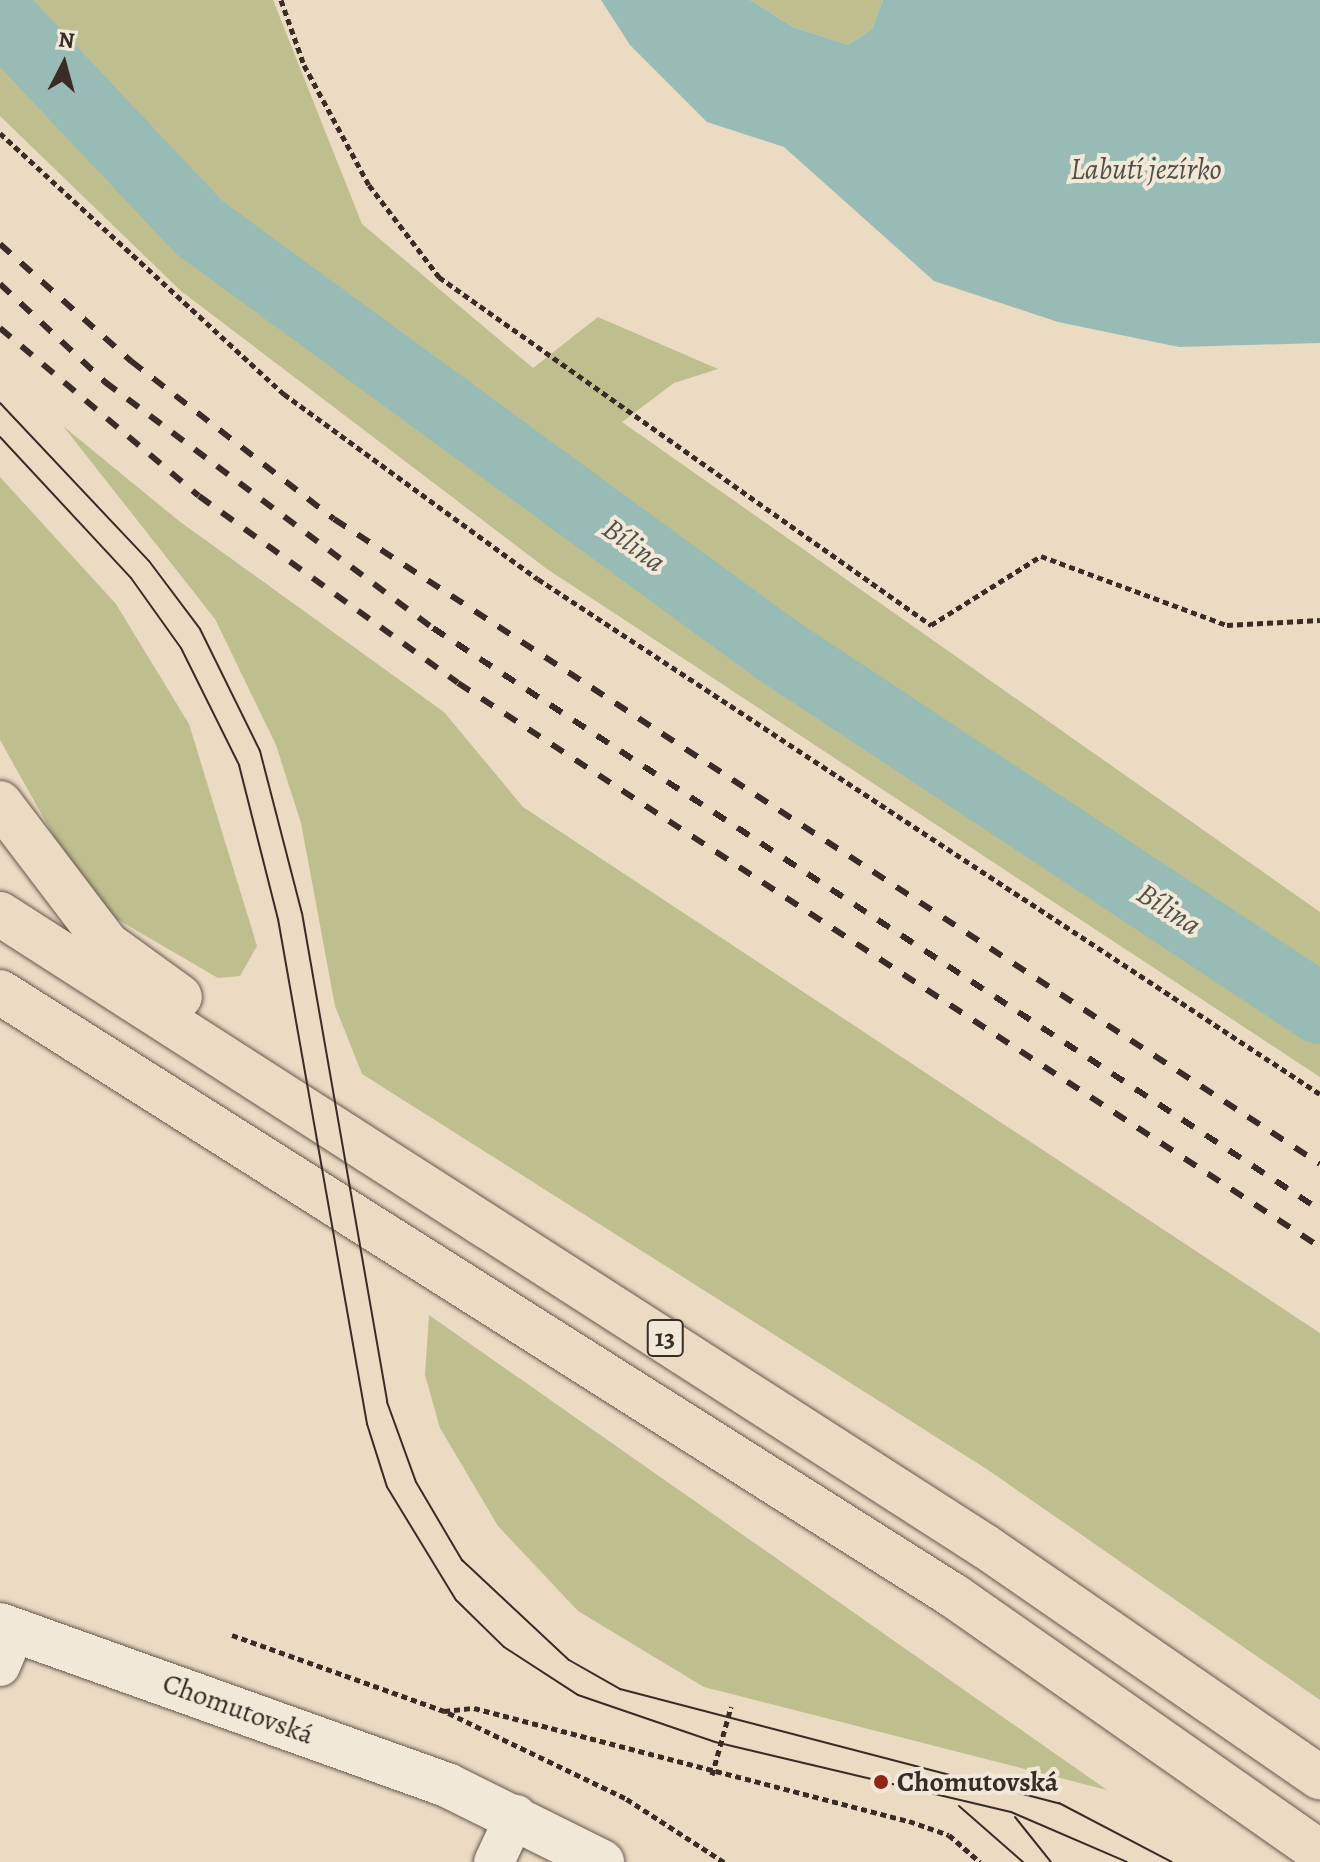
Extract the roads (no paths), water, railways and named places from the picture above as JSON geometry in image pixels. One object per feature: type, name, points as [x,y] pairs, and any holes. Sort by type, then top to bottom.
[{"type":"highway","points":[[0,803],[107,944],[489,1223]]},
{"type":"highway","name":"13","points":[[0,914],[489,1223],[986,1547],[1320,1777]]},
{"type":"highway","name":"13","points":[[0,992],[954,1596],[1320,1852]]},
{"type":"street","name":"Chomutovská","points":[[5,1641],[516,1815],[602,1862]]},
{"type":"street","points":[[494,1862],[516,1815]]},
{"type":"water","name":"Labutí jezírko","points":[[601,0],[750,0],[793,27],[848,45],[872,29],[883,0],[1320,0],[1320,343],[1179,347],[1058,322],[934,281],[784,147],[707,122],[630,45]]},
{"type":"waterway","name":"Bílina","points":[[0,16],[200,228],[777,650],[1320,1009]]},
{"type":"tram line","points":[[0,403],[149,561],[200,629],[260,751],[302,913],[387,1402],[416,1482],[462,1560],[569,1660],[620,1689],[1059,1803],[1172,1862]]},
{"type":"tram line","points":[[0,437],[131,578],[181,648],[239,765],[278,919],[367,1424],[387,1487],[456,1600],[504,1647],[578,1695],[715,1742],[1011,1812],[1127,1862]]},
{"type":"tram line","points":[[959,1806],[1023,1862]]},
{"type":"tram line","points":[[1015,1817],[1051,1862]]},
{"type":"railway","points":[[0,244],[131,361],[334,519],[1320,1164]]},
{"type":"railway","points":[[0,284],[105,382],[433,628],[1320,1210]]},
{"type":"railway","points":[[0,328],[199,496],[458,683],[1320,1247]]},
{"type":"place","name":"Chomutovská","points":[[881,1782]]}]
